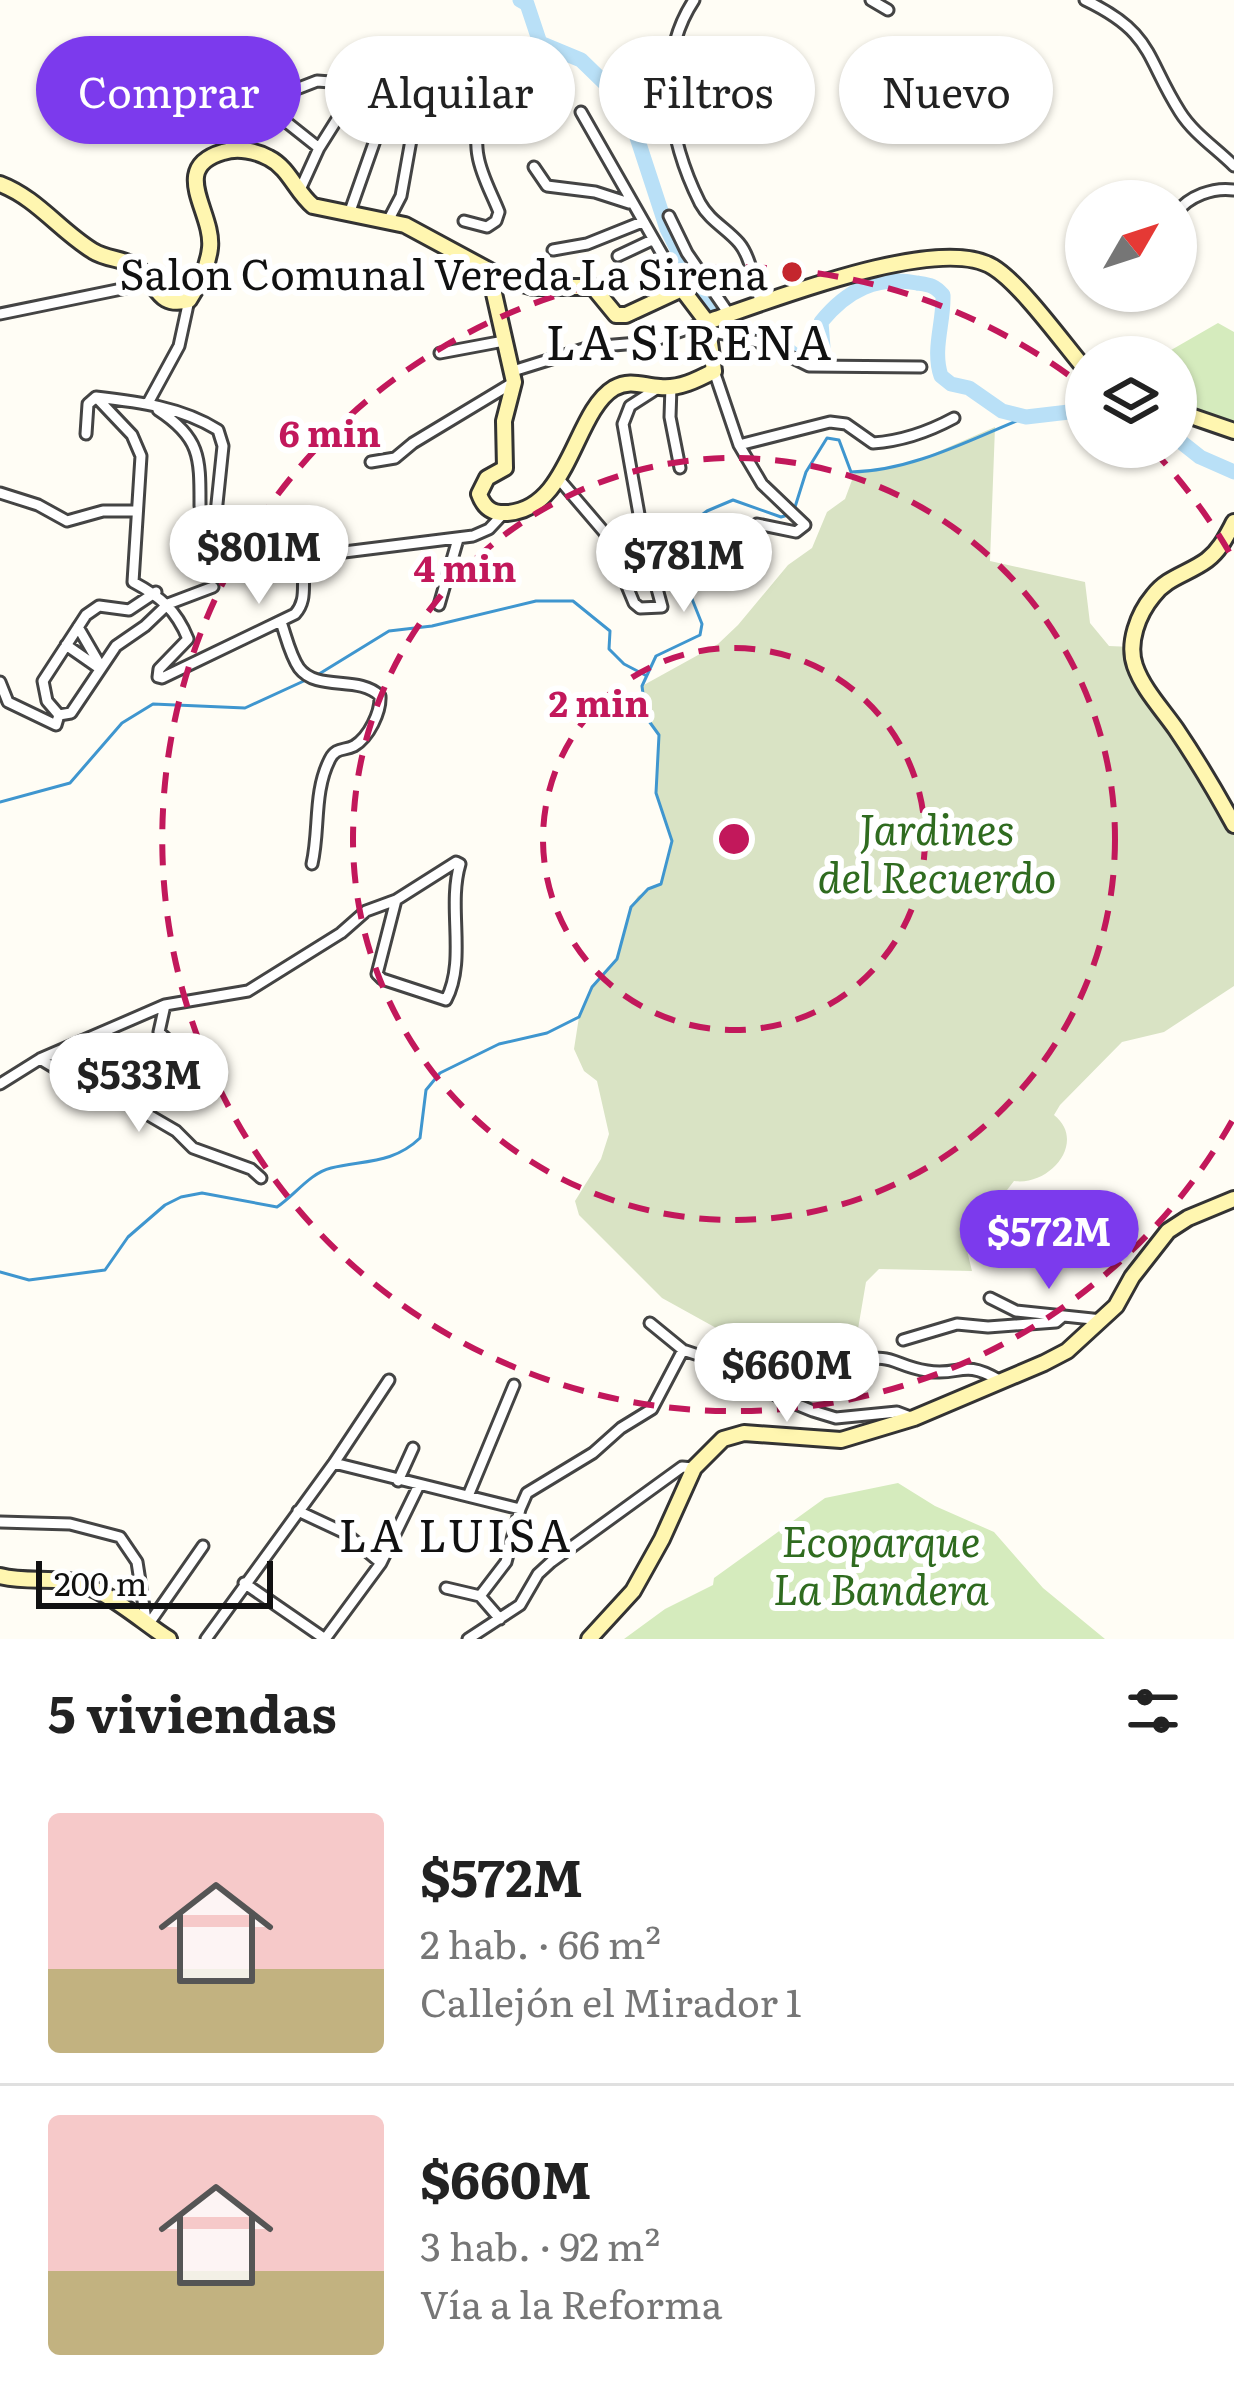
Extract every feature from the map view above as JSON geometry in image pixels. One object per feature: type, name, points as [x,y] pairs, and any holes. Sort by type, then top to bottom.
[{"type":"street","points":[[694,0],[673,40],[670,112],[700,203],[710,219],[743,248],[761,304]]},
{"type":"street","points":[[872,0],[888,10]]},
{"type":"street","points":[[1085,0],[1118,20],[1147,46],[1183,117],[1234,166]]},
{"type":"street","points":[[580,112],[682,289],[719,320],[809,366],[921,368]]},
{"type":"street","points":[[301,133],[319,148]]},
{"type":"street","points":[[299,192],[325,138]]},
{"type":"street","points":[[349,214],[374,144]]},
{"type":"street","points":[[389,219],[401,196],[410,144]]},
{"type":"street","points":[[464,221],[487,227],[499,212],[478,144]]},
{"type":"street","points":[[148,404],[179,346],[189,300],[210,248],[209,227],[195,182],[203,162],[233,149],[267,156],[313,206],[389,219],[505,279],[533,287],[593,287],[616,315],[626,315],[682,289]]},
{"type":"street","points":[[534,167],[548,186],[595,192],[631,204]]},
{"type":"street","points":[[0,184],[35,203],[89,249],[133,264],[162,299],[170,303],[189,300]]},
{"type":"street","points":[[1197,197],[1221,188],[1234,190]]},
{"type":"street","points":[[669,216],[719,320],[714,371],[739,445],[761,484],[805,525],[796,532],[757,524]]},
{"type":"street","points":[[553,250],[587,244],[642,222]]},
{"type":"street","points":[[618,256],[652,240]]},
{"type":"street","points":[[371,462],[395,458],[514,376],[590,347],[650,342],[821,284],[916,260],[967,259],[996,268],[1065,346]]},
{"type":"street","points":[[479,265],[493,289],[514,376],[504,421],[505,468],[487,478],[478,494],[482,505],[503,514]]},
{"type":"street","points":[[0,318],[151,283]]},
{"type":"street","points":[[440,353],[504,341]]},
{"type":"street","points":[[96,398],[137,445],[142,469],[132,578],[168,604],[188,639],[159,669],[162,678],[281,622],[302,605],[306,597],[303,569],[311,556],[458,539],[489,529],[503,514],[526,508],[558,478],[605,395],[630,382],[664,387],[693,382],[714,371]]},
{"type":"street","points":[[664,387],[680,468]]},
{"type":"street","points":[[558,478],[605,533],[634,603],[640,608],[662,607],[643,537],[623,424],[630,406],[664,387]]},
{"type":"street","points":[[86,434],[88,404],[96,398],[148,404],[199,418],[218,430],[223,446],[214,523]]},
{"type":"street","points":[[148,404],[189,435],[200,463],[200,506]]},
{"type":"street","points":[[1197,416],[1234,431]]},
{"type":"street","points":[[739,445],[830,422],[846,424],[872,443],[890,442],[955,418]]},
{"type":"street","points":[[0,493],[67,521],[103,511],[135,511]]},
{"type":"street","points":[[1234,522],[1210,558],[1162,584],[1137,622],[1132,647],[1144,685],[1204,772],[1234,826]]},
{"type":"street","points":[[439,604],[458,539]]},
{"type":"street","points":[[58,715],[71,713],[116,646],[168,604],[213,587]]},
{"type":"street","points":[[0,682],[4,706],[58,723],[43,680],[91,609],[129,610],[155,592]]},
{"type":"street","points":[[281,622],[302,673],[374,690],[381,704],[360,740],[338,750],[329,762],[316,807],[312,864]]},
{"type":"street","points":[[78,627],[99,666]]},
{"type":"street","points":[[66,645],[99,666]]},
{"type":"street","points":[[0,1084],[40,1059],[165,1005],[248,991],[367,911],[396,900],[456,862],[460,864],[454,888],[455,966],[446,1000],[377,974],[396,900]]},
{"type":"street","points":[[165,1005],[159,1032],[175,1047],[200,1059]]},
{"type":"street","points":[[40,1059],[95,1092],[140,1110],[176,1131],[193,1148],[251,1169],[261,1178]]},
{"type":"street","points":[[589,1639],[641,1578],[694,1468],[734,1433],[826,1442],[914,1418],[1066,1351],[1102,1320],[1168,1231],[1234,1199]]},
{"type":"street","points":[[990,1298],[1016,1311],[1102,1320]]},
{"type":"street","points":[[903,1340],[957,1324],[988,1327],[1055,1322],[1063,1316]]},
{"type":"street","points":[[650,1324],[683,1350],[716,1360],[812,1411],[836,1418],[897,1412],[914,1418]]},
{"type":"street","points":[[480,1596],[506,1562],[527,1493],[593,1453],[652,1409],[683,1350]]},
{"type":"street","points":[[854,1362],[888,1356],[924,1371],[967,1366],[999,1380]]},
{"type":"street","points":[[206,1639],[389,1380]]},
{"type":"street","points":[[468,1496],[514,1385]]},
{"type":"street","points":[[398,1481],[413,1448]]},
{"type":"street","points":[[334,1463],[520,1509]]},
{"type":"street","points":[[468,1639],[528,1596],[538,1574],[551,1562],[682,1467],[694,1468]]},
{"type":"street","points":[[244,1583],[325,1639],[381,1563],[419,1485]]},
{"type":"street","points":[[298,1510],[345,1533],[381,1563]]},
{"type":"street","points":[[0,1522],[70,1524],[120,1537],[137,1562],[147,1625]]},
{"type":"street","points":[[147,1625],[203,1546]]},
{"type":"street","points":[[0,1576],[87,1587],[169,1639]]},
{"type":"street","points":[[446,1588],[480,1596],[500,1619]]},
{"type":"green space","points":[[1218,323],[1234,332],[1234,431],[1197,418],[1195,336]]},
{"type":"green space","name":"Jardines del Recuerdo","points":[[995,427],[990,561],[1085,582],[1090,623],[1109,646],[1132,647],[1134,663],[1234,825],[1234,986],[1164,1032],[1122,1042],[1060,1105],[1054,1115],[1067,1137],[1060,1160],[1040,1176],[1014,1181],[983,1221],[961,1226],[972,1271],[879,1269],[866,1282],[851,1370],[800,1369],[752,1356],[718,1329],[662,1298],[579,1215],[575,1201],[601,1159],[609,1134],[597,1081],[584,1071],[574,1049],[579,1017],[592,987],[617,958],[631,907],[638,896],[661,884],[672,841],[656,793],[659,735],[646,717],[642,686],[718,644],[738,625],[788,565],[812,548],[827,512],[845,499],[855,472],[912,463]]},
{"type":"green space","name":"Ecoparque La Bandera","points":[[898,1483],[935,1506],[994,1532],[1043,1588],[1105,1639],[624,1639],[665,1609],[713,1585],[714,1578],[825,1498]]},
{"type":"waterway","points":[[520,0],[527,4],[540,43],[581,60],[629,113],[667,229],[684,263],[730,324],[775,340],[801,360],[816,364],[824,360],[821,322],[852,293],[889,281],[929,285],[943,295],[938,346],[941,376],[1002,411],[1026,417],[1065,412]]},
{"type":"waterway","points":[[795,507],[806,472],[827,438],[839,440],[851,472],[874,470],[941,452],[1026,417]]},
{"type":"waterway","points":[[1197,455],[1234,472]]},
{"type":"waterway","points":[[0,1272],[29,1280],[105,1270],[128,1237],[181,1197],[202,1193],[277,1207],[323,1171],[389,1157],[420,1138],[426,1090],[440,1073],[499,1044],[547,1033],[579,1017],[592,987],[617,959],[631,907],[648,889],[661,884],[672,841],[656,793],[659,735],[646,717],[642,686],[656,656],[700,635],[702,624],[680,569],[686,527],[733,500],[781,517],[788,515]]},
{"type":"waterway","points":[[0,802],[70,783],[122,723],[153,704],[245,708],[319,674],[389,631],[432,626],[536,601],[573,601],[610,631],[609,649],[645,675]]},
{"type":"place","name":"Salon Comunal Vereda La Sirena","points":[[792,272]]},
{"type":"district","name":"LA SIRENA","points":[[690,339]]},
{"type":"district","name":"LA LUISA","points":[[456,1532]]}]
